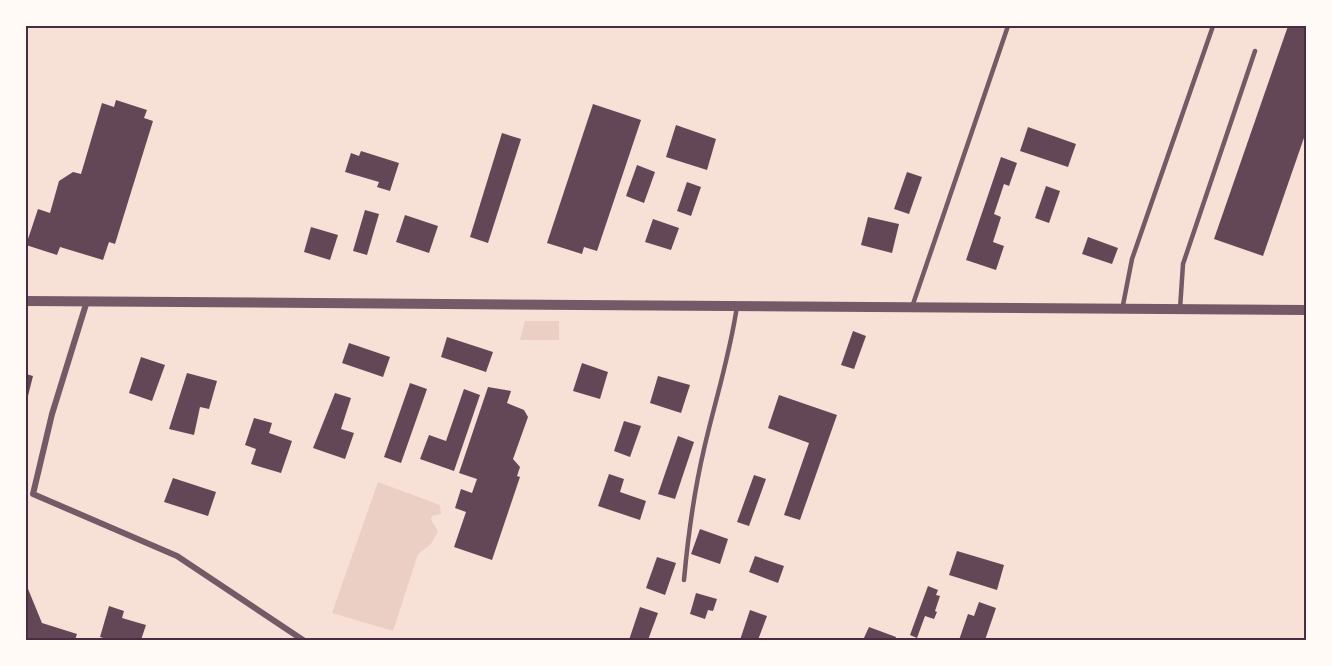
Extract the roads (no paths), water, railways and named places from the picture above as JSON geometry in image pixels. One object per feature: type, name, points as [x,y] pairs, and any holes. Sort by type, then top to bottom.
[{"type":"street","points":[[26,301],[912,307],[1122,311],[1306,310]]},
{"type":"street","points":[[87,301],[52,414],[33,494],[177,556],[303,640]]},
{"type":"lane","points":[[912,307],[1008,26]]},
{"type":"lane","points":[[1122,311],[1132,259],[1213,26]]},
{"type":"lane","points":[[1179,309],[1184,264],[1256,51]]},
{"type":"lane","points":[[684,580],[697,481],[713,410],[733,339],[737,306]]}]
